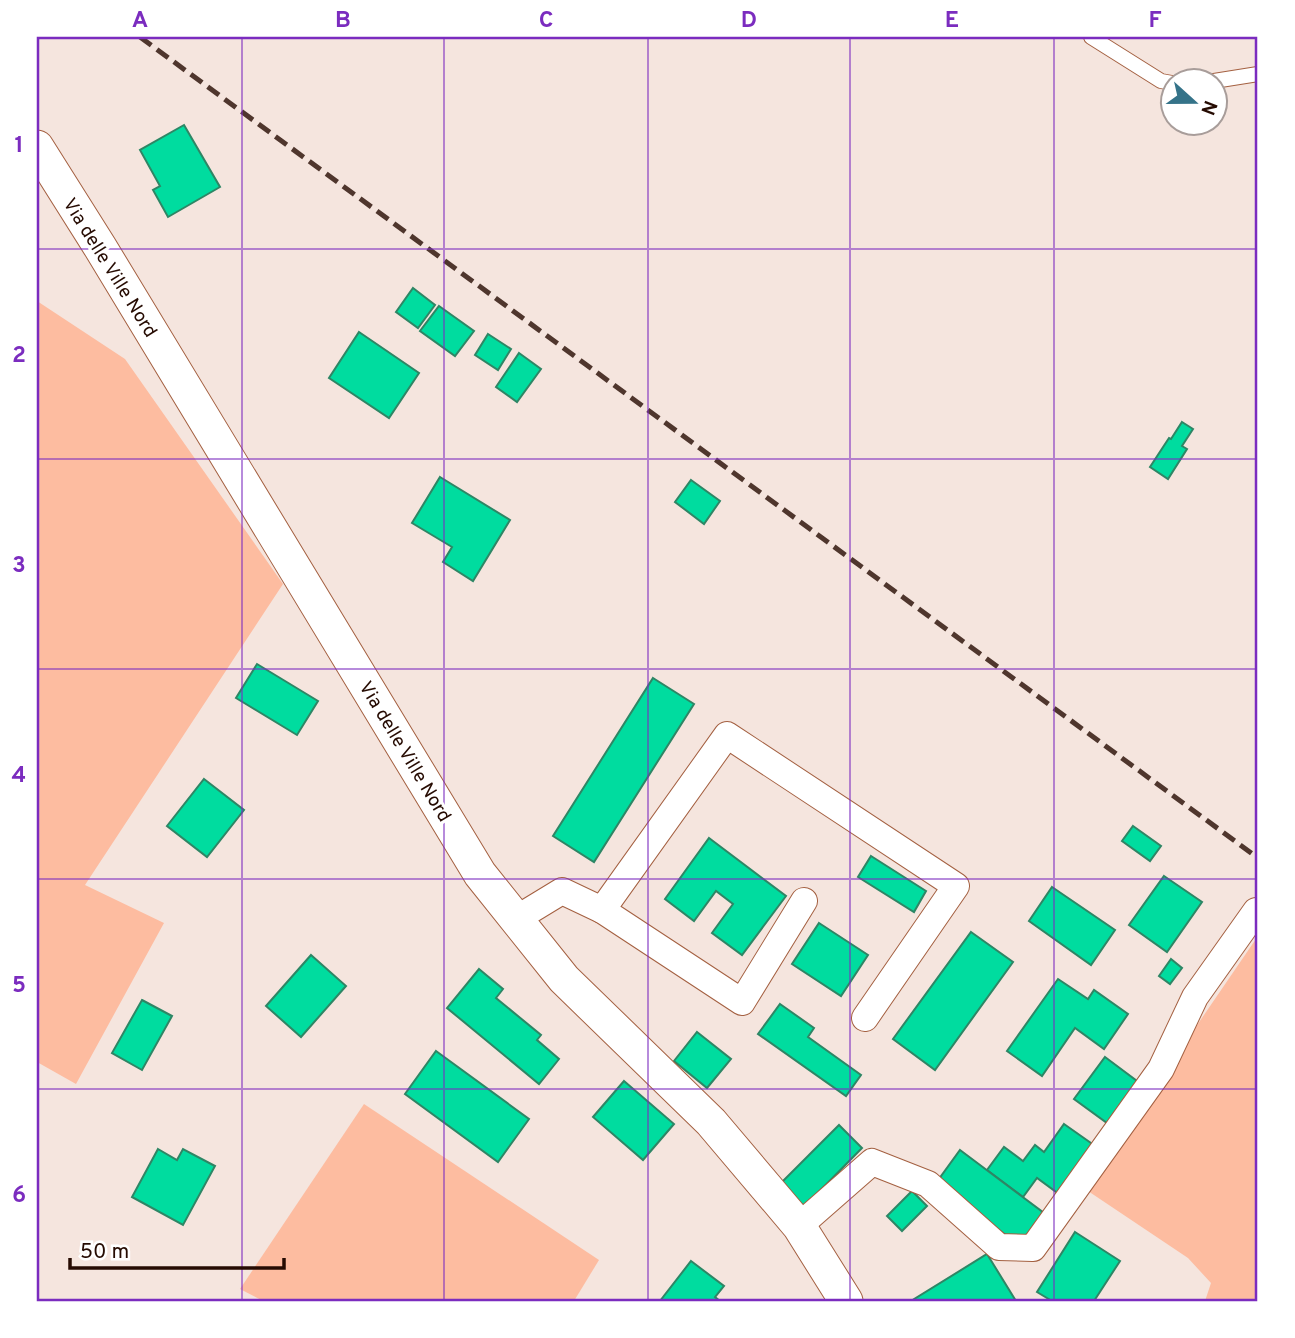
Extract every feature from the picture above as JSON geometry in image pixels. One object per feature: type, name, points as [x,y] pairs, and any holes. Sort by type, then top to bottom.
[{"type":"street","name":"Via delle Ville Nord","points":[[37,147],[480,874],[564,979],[711,1122],[799,1226],[846,1301]]},
{"type":"street","points":[[603,910],[727,735],[956,886],[865,1018]]},
{"type":"street","points":[[516,919],[562,891],[603,910],[742,1002],[804,901]]},
{"type":"street","points":[[799,1226],[872,1162],[928,1184],[999,1247],[1033,1248],[1161,1069],[1195,997],[1256,911]]},
{"type":"lane","points":[[1091,37],[1158,79]]},
{"type":"lane","points":[[1228,79],[1258,74]]},
{"type":"shaded area","points":[[37,301],[125,359],[283,584],[85,885],[164,923],[76,1084],[37,1062]]},
{"type":"shaded area","points":[[1258,936],[1258,1301],[1205,1301],[1211,1283],[1188,1258],[1085,1189]]},
{"type":"shaded area","points":[[364,1104],[599,1260],[574,1301],[263,1301],[240,1289]]},
{"type":"building","points":[[184,125],[220,187],[168,217],[153,190],[160,186],[140,150]]},
{"type":"building","points":[[413,288],[435,305],[418,328],[396,312]]},
{"type":"building","points":[[439,306],[474,331],[455,356],[420,331]]},
{"type":"building","points":[[359,332],[419,373],[389,418],[329,378]]},
{"type":"building","points":[[488,334],[511,349],[498,370],[475,355]]},
{"type":"building","points":[[519,353],[541,369],[517,402],[496,387]]},
{"type":"building","points":[[1182,422],[1193,429],[1182,446],[1187,449],[1168,479],[1150,467]]},
{"type":"building","points":[[440,477],[510,520],[473,581],[443,562],[452,547],[412,523]]},
{"type":"building","points":[[691,480],[720,501],[704,524],[675,502]]},
{"type":"building","points":[[257,664],[318,701],[297,735],[236,698]]},
{"type":"building","points":[[653,678],[694,704],[594,862],[553,836]]},
{"type":"building","points":[[204,779],[244,810],[207,857],[167,826]]},
{"type":"building","points":[[1133,826],[1161,846],[1150,861],[1122,841]]},
{"type":"building","points":[[709,838],[786,896],[742,955],[712,933],[733,904],[716,891],[694,921],[665,899]]},
{"type":"building","points":[[871,856],[926,891],[914,912],[858,877]]},
{"type":"building","points":[[1164,876],[1202,902],[1167,952],[1129,925]]},
{"type":"building","points":[[1052,887],[1115,930],[1091,965],[1029,921]]},
{"type":"building","points":[[819,923],[868,955],[841,996],[792,964]]},
{"type":"building","points":[[971,932],[1013,962],[935,1070],[893,1039]]},
{"type":"building","points":[[311,955],[346,986],[301,1037],[266,1006]]},
{"type":"building","points":[[1171,959],[1182,968],[1170,984],[1159,976]]},
{"type":"building","points":[[479,969],[503,989],[496,998],[541,1035],[537,1040],[559,1059],[539,1084],[447,1008]]},
{"type":"building","points":[[1058,979],[1088,999],[1094,990],[1128,1014],[1104,1049],[1075,1028],[1042,1076],[1007,1051]]},
{"type":"building","points":[[142,1000],[172,1016],[142,1070],[112,1053]]},
{"type":"building","points":[[780,1004],[814,1028],[808,1037],[861,1075],[846,1096],[758,1034]]},
{"type":"building","points":[[697,1032],[731,1059],[707,1088],[674,1061]]},
{"type":"building","points":[[436,1051],[529,1119],[498,1162],[405,1094]]},
{"type":"building","points":[[1105,1057],[1137,1081],[1107,1123],[1074,1099]]},
{"type":"building","points":[[624,1081],[674,1124],[643,1160],[593,1117]]},
{"type":"building","points":[[1064,1124],[1098,1148],[1063,1197],[1037,1178],[1023,1197],[987,1170],[1004,1147],[1023,1161],[1035,1145],[1044,1152]]},
{"type":"building","points":[[839,1125],[862,1148],[802,1209],[778,1186]]},
{"type":"building","points":[[158,1149],[177,1160],[183,1149],[215,1166],[183,1225],[132,1197]]},
{"type":"building","points":[[960,1150],[1044,1213],[1019,1245],[936,1183]]},
{"type":"building","points":[[912,1191],[927,1206],[902,1231],[887,1216]]},
{"type":"building","points":[[1075,1232],[1120,1261],[1094,1301],[1052,1301],[1037,1292]]},
{"type":"building","points":[[987,1254],[1016,1301],[911,1301]]},
{"type":"building","points":[[691,1261],[724,1286],[715,1297],[720,1301],[660,1301]]},
{"type":"railway","points":[[140,37],[1258,858]]}]
